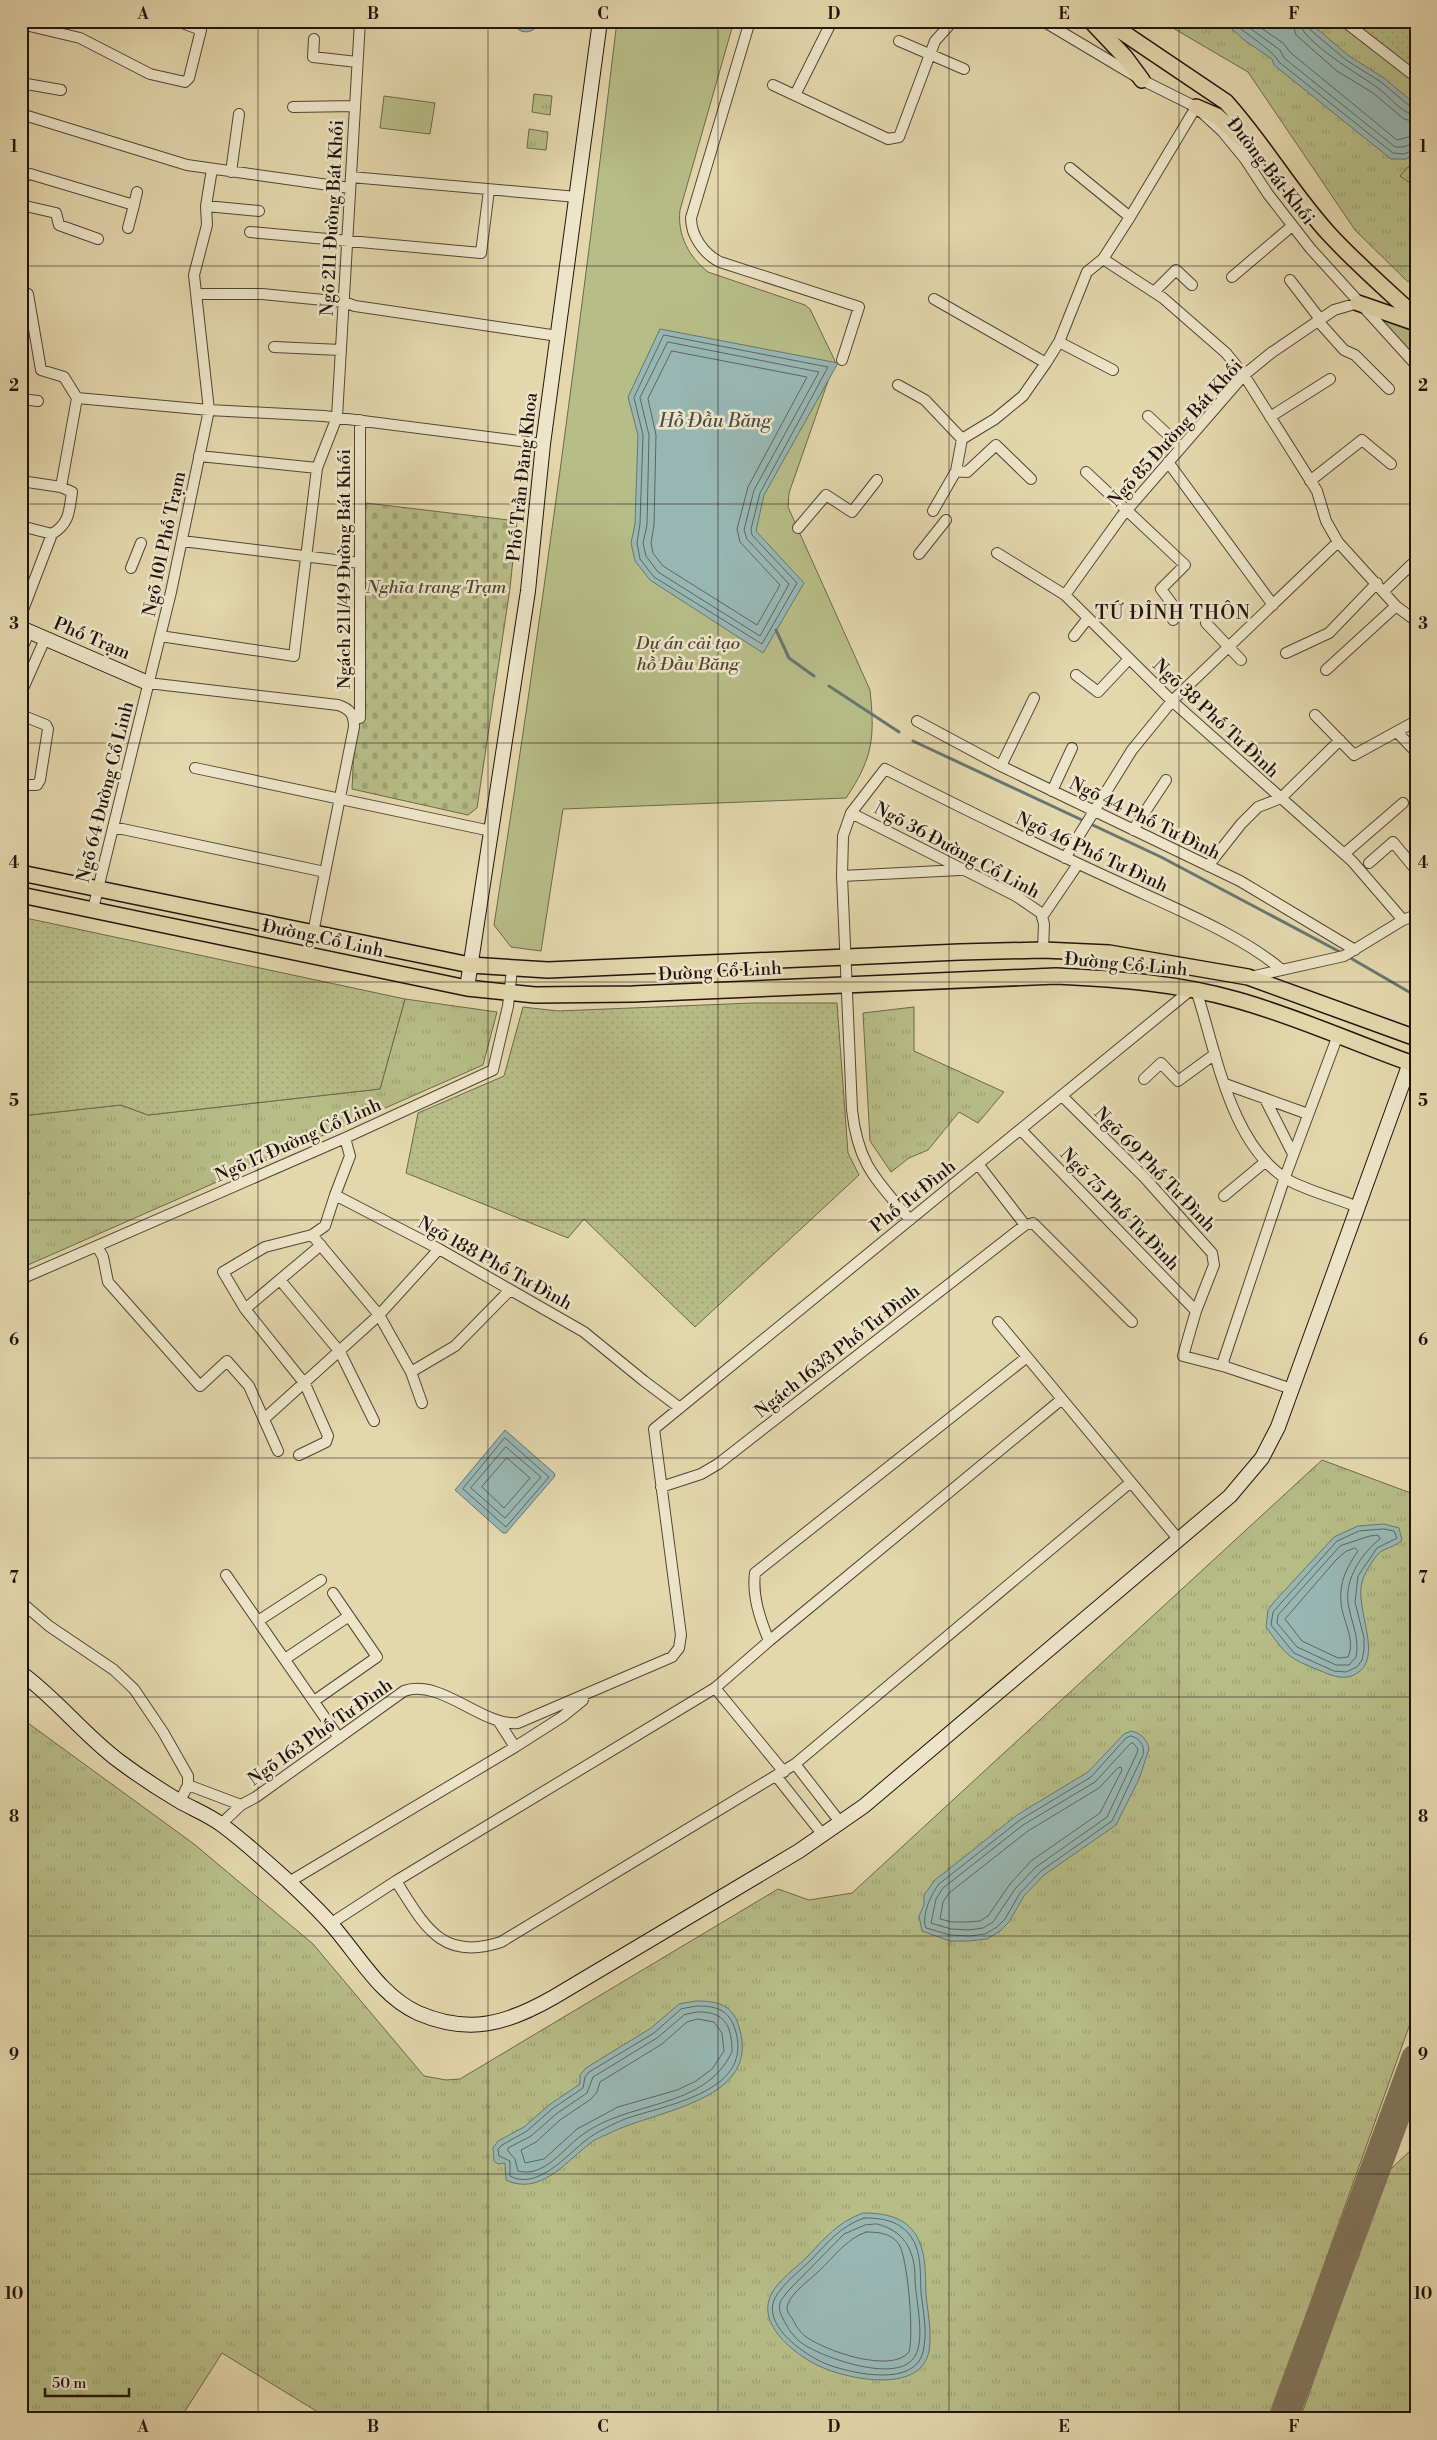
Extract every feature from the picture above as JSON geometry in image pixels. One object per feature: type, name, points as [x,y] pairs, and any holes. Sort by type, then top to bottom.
[{"type":"main road","points":[[1091,21],[1125,56],[1142,80]]},
{"type":"main road","points":[[1106,21],[1226,102],[1241,118],[1283,178],[1330,235],[1416,317]]},
{"type":"main road","points":[[1196,107],[1217,116],[1231,126],[1283,178]]},
{"type":"main road","points":[[1358,304],[1416,323]]},
{"type":"main road","name":"Đường Cổ Linh","points":[[21,873],[470,965],[512,969],[638,967],[1043,950],[1109,953],[1248,977],[1416,1038]]},
{"type":"main road","name":"Đường Cổ Linh","points":[[21,895],[467,988],[509,994],[633,994],[1056,976],[1119,979],[1194,989],[1238,1000],[1413,1064]]},
{"type":"street","points":[[21,24],[80,38],[150,74],[185,82],[189,78],[202,30],[176,21]]},
{"type":"street","name":"Ngõ 211 Đường Bát Khối","points":[[160,636],[294,656],[317,468],[337,417],[360,21]]},
{"type":"street","name":"Phố Trần Đăng Khoa","points":[[467,988],[528,592],[543,444],[600,21]]},
{"type":"street","points":[[750,21],[691,218],[692,228],[702,248],[720,262],[859,307],[842,360]]},
{"type":"street","points":[[795,95],[832,21]]},
{"type":"street","points":[[772,86],[888,139],[899,137],[935,41],[953,21]]},
{"type":"street","name":"Đường Bát Khối","points":[[1043,21],[1142,80],[1196,107],[1222,131],[1245,159],[1292,226],[1358,304],[1416,365]]},
{"type":"street","points":[[1344,21],[1416,77]]},
{"type":"street","points":[[314,39],[312,57],[357,62]]},
{"type":"street","points":[[899,41],[964,69]]},
{"type":"street","points":[[21,83],[61,90]]},
{"type":"street","points":[[293,107],[355,106]]},
{"type":"street","points":[[933,511],[956,471],[962,440],[1023,396],[1059,342],[1087,272],[1103,259],[1196,107]]},
{"type":"street","points":[[21,114],[187,165],[231,172],[577,197]]},
{"type":"street","points":[[231,172],[239,114]]},
{"type":"street","points":[[1070,168],[1130,217]]},
{"type":"street","name":"Ngõ 101 Phố Trạm","points":[[148,683],[182,542],[209,410],[198,294],[194,275],[207,225],[206,206],[212,169]]},
{"type":"street","points":[[21,177],[30,174],[134,205]]},
{"type":"street","points":[[250,232],[348,239],[481,253],[489,190]]},
{"type":"street","points":[[128,228],[137,192]]},
{"type":"street","points":[[21,205],[56,214],[59,225],[98,239]]},
{"type":"street","points":[[206,206],[259,212]]},
{"type":"street","points":[[1232,277],[1292,226]]},
{"type":"street","points":[[1103,259],[1154,292],[1226,353],[1244,376],[1317,492],[1326,521],[1338,542],[1396,606],[1416,621]]},
{"type":"street","points":[[1154,292],[1176,270],[1192,285]]},
{"type":"street","points":[[1290,280],[1344,350],[1355,355],[1389,389]]},
{"type":"street","points":[[21,291],[28,294],[41,370],[64,377],[77,398],[61,487]]},
{"type":"street","points":[[198,294],[262,294],[344,302],[355,306],[558,336]]},
{"type":"street","points":[[934,299],[1046,363]]},
{"type":"street","name":"Ngõ 85 Đường Bát Khối","points":[[1065,596],[1127,510],[1244,376],[1271,353],[1334,310],[1358,304]]},
{"type":"street","points":[[1059,342],[1113,370]]},
{"type":"street","points":[[274,347],[341,350]]},
{"type":"street","points":[[1270,417],[1330,379]]},
{"type":"street","points":[[898,385],[925,400],[962,440]]},
{"type":"street","points":[[77,398],[209,410],[337,417],[543,444]]},
{"type":"street","points":[[21,399],[38,400]]},
{"type":"street","points":[[1148,416],[1181,447]]},
{"type":"street","name":"Ngách 211/49 Đường Bát Khối","points":[[360,420],[360,718]]},
{"type":"street","points":[[1310,481],[1362,440],[1390,464]]},
{"type":"street","points":[[956,471],[967,472],[996,445],[1031,479]]},
{"type":"street","points":[[199,456],[317,468]]},
{"type":"street","points":[[1168,462],[1274,605]]},
{"type":"street","points":[[1086,472],[1185,565],[1161,589],[1178,612],[1173,620]]},
{"type":"street","points":[[798,528],[826,495],[852,512],[877,480]]},
{"type":"street","points":[[21,481],[61,487],[72,492],[69,514],[63,527],[52,534],[21,615]]},
{"type":"street","points":[[920,554],[946,520]]},
{"type":"street","points":[[21,526],[52,534]]},
{"type":"street","points":[[182,542],[360,563]]},
{"type":"street","points":[[1065,858],[1132,750],[1172,702],[1338,542]]},
{"type":"street","points":[[131,568],[141,543]]},
{"type":"street","points":[[1286,654],[1329,633],[1380,587],[1415,561],[1416,548]]},
{"type":"street","name":"Ngõ 38 Phố Tư Đình","points":[[996,553],[1065,596],[1172,702],[1344,854],[1403,920]]},
{"type":"street","points":[[1326,670],[1396,606]]},
{"type":"street","points":[[1074,636],[1088,618]]},
{"type":"street","points":[[1206,623],[1241,660]]},
{"type":"street","points":[[21,651],[25,630]]},
{"type":"street","name":"Phố Trạm","points":[[25,630],[148,683]]},
{"type":"street","points":[[21,693],[45,639]]},
{"type":"street","points":[[1076,675],[1098,692],[1129,659]]},
{"type":"street","points":[[148,683],[338,705],[346,708],[352,714],[354,727],[313,933]]},
{"type":"street","name":"Ngõ 64 Đường Cổ Linh","points":[[93,909],[148,683]]},
{"type":"street","points":[[1000,766],[1034,698]]},
{"type":"street","points":[[21,715],[46,725],[48,730],[40,780],[37,785],[21,785]]},
{"type":"street","points":[[1315,716],[1354,755],[1416,721]]},
{"type":"street","name":"Ngõ 44 Phố Tư Đình","points":[[917,721],[1000,766],[1052,791],[1092,814],[1133,830],[1240,881],[1350,952]]},
{"type":"street","points":[[1397,732],[1416,752]]},
{"type":"street","points":[[1208,866],[1241,824],[1258,807],[1281,798],[1340,740]]},
{"type":"street","points":[[1052,791],[1072,748]]},
{"type":"street","points":[[195,768],[491,831]]},
{"type":"street","name":"Ngõ 46 Phố Tư Đình","points":[[851,812],[885,769],[1065,858],[1187,914],[1266,957],[1282,970]]},
{"type":"street","points":[[1133,830],[1166,780]]},
{"type":"street","points":[[1344,854],[1402,804]]},
{"type":"street","points":[[851,812],[843,836],[842,876],[852,1110],[858,1143],[870,1172],[910,1220]]},
{"type":"street","name":"Ngõ 36 Đường Cổ Linh","points":[[851,812],[961,870],[1016,896],[1041,913],[1043,950]]},
{"type":"street","points":[[113,827],[325,872]]},
{"type":"street","points":[[1369,863],[1393,842],[1416,870]]},
{"type":"street","points":[[1042,917],[1078,864]]},
{"type":"street","points":[[842,876],[961,870]]},
{"type":"street","points":[[1248,977],[1350,952],[1403,920],[1416,915]]},
{"type":"street","name":"Ngõ 17 Đường Cổ Linh","points":[[21,1279],[345,1138],[492,1070],[509,994],[512,969]]},
{"type":"street","points":[[1194,989],[1235,1113],[1265,1162],[1285,1177],[1358,1206]]},
{"type":"street","name":"Phố Tư Đình","points":[[654,1429],[1194,989]]},
{"type":"street","points":[[1226,1367],[1222,1362],[1293,1154],[1338,1035]]},
{"type":"street","points":[[1144,1079],[1162,1063],[1178,1080],[1215,1054]]},
{"type":"street","points":[[21,1673],[45,1690],[84,1732],[117,1760],[180,1801],[221,1824],[289,1882],[330,1924],[386,1989],[415,2012],[454,2024],[499,2022],[516,2017],[548,2001],[840,1822],[871,1799],[1225,1501],[1253,1471],[1269,1446],[1292,1390],[1358,1206],[1413,1064]]},
{"type":"street","points":[[1225,1084],[1308,1114]]},
{"type":"street","name":"Ngõ 69 Phố Tư Đình","points":[[1062,1096],[1144,1177],[1207,1246],[1214,1259],[1212,1270],[1196,1311]]},
{"type":"street","points":[[1265,1099],[1293,1154]]},
{"type":"street","name":"Ngõ 75 Phố Tư Đình","points":[[1020,1130],[1196,1311]]},
{"type":"street","points":[[299,1455],[328,1440],[305,1384],[245,1308],[223,1272],[265,1247],[312,1235],[325,1226],[350,1156],[345,1138]]},
{"type":"street","points":[[1224,1196],[1265,1162]]},
{"type":"street","points":[[978,1164],[1025,1225],[1033,1223],[1132,1322]]},
{"type":"street","name":"Ngõ 188 Phố Tư Đình","points":[[335,1195],[439,1249],[584,1332],[680,1408]]},
{"type":"street","name":"Ngách 163/3 Phố Tư Đình","points":[[661,1487],[701,1474],[718,1464],[1025,1225]]},
{"type":"street","points":[[312,1235],[379,1315],[410,1372],[422,1403]]},
{"type":"street","points":[[97,1246],[103,1257],[108,1282],[200,1386],[227,1362],[249,1386],[278,1451]]},
{"type":"street","points":[[245,1308],[321,1246]]},
{"type":"street","points":[[264,1419],[305,1384],[379,1315],[439,1249]]},
{"type":"street","points":[[280,1280],[340,1352],[374,1421]]},
{"type":"street","points":[[410,1372],[455,1346],[510,1290]]},
{"type":"street","points":[[1196,1311],[1183,1356],[1226,1367],[1292,1390]]},
{"type":"street","points":[[998,1322],[1179,1540]]},
{"type":"street","points":[[769,1641],[760,1618],[755,1594],[755,1573],[1027,1357]]},
{"type":"street","points":[[330,1924],[396,1881],[715,1688],[769,1641],[1062,1400]]},
{"type":"street","name":"Ngõ 163 Phố Tư Đình","points":[[221,1824],[241,1805],[256,1797],[401,1693],[413,1689],[449,1698],[500,1722],[511,1724],[524,1721],[666,1660],[679,1648],[681,1635],[654,1429]]},
{"type":"street","points":[[396,1881],[417,1914],[435,1935],[450,1946],[466,1949],[484,1948],[501,1942],[795,1764],[1131,1482]]},
{"type":"street","points":[[226,1575],[339,1738]]},
{"type":"street","points":[[258,1621],[322,1580]]},
{"type":"street","points":[[314,1701],[377,1657],[333,1594]]},
{"type":"street","points":[[21,1602],[49,1626],[114,1670],[134,1689],[159,1725],[188,1776],[188,1785],[180,1801]]},
{"type":"street","points":[[285,1659],[349,1616]]},
{"type":"street","points":[[715,1688],[823,1834]]},
{"type":"street","points":[[289,1882],[515,1747],[562,1717],[592,1692]]},
{"type":"street","points":[[500,1722],[515,1747]]},
{"type":"street","points":[[795,1764],[840,1822]]},
{"type":"street","points":[[188,1785],[241,1805]]},
{"type":"green space","name":"Dự án cải tạo hồ Đầu Băng","points":[[617,21],[734,21],[680,210],[680,228],[686,245],[695,260],[708,272],[805,305],[810,309],[835,361],[789,493],[788,507],[870,690],[872,735],[867,759],[846,798],[563,809],[541,951],[511,947],[494,925],[560,473]]},
{"type":"green space","points":[[1161,21],[1347,21],[1416,77],[1416,158],[1401,176],[1416,187],[1416,272],[1408,282],[1355,230],[1248,72]]},
{"type":"green space","points":[[1347,21],[1416,21],[1416,77]]},
{"type":"green space","points":[[534,94],[552,96],[550,115],[532,112]]},
{"type":"green space","points":[[384,96],[435,103],[430,134],[380,128]]},
{"type":"green space","points":[[529,129],[548,132],[546,150],[527,148]]},
{"type":"green space","points":[[1416,158],[1416,187],[1400,176]]},
{"type":"green space","points":[[1369,313],[1416,333],[1416,362]]},
{"type":"green space","name":"Nghĩa trang Trạm","points":[[366,503],[517,521],[510,588],[477,808],[468,815],[352,789]]},
{"type":"green space","points":[[21,917],[405,999],[380,1089],[148,1115],[121,1105],[21,1116]]},
{"type":"green space","points":[[405,999],[497,1012],[483,1065],[21,1268],[21,1195],[30,1194],[21,1180],[21,1116],[121,1105],[148,1115],[380,1089]]},
{"type":"green space","points":[[753,1003],[837,1003],[848,1153],[859,1175],[695,1327],[584,1219],[568,1238],[406,1173],[418,1113],[504,1076],[523,1007],[558,1011]]},
{"type":"green space","points":[[914,1007],[914,1051],[1004,1092],[978,1123],[959,1112],[928,1150],[909,1158],[891,1172],[870,1141],[863,1013]]},
{"type":"green space","points":[[1322,1460],[1416,1495],[1416,2007],[1269,2419],[329,2419],[222,2353],[180,2419],[21,2419],[21,1718],[194,1844],[313,1944],[424,2076],[446,2080],[460,2079],[778,1889],[809,1900],[852,1893]]},
{"type":"green space","points":[[1416,2145],[1416,2409],[1412,2419],[1300,2419],[1381,2190],[1390,2170]]},
{"type":"water","points":[[512,21],[541,21],[534,29],[526,32],[518,29]]},
{"type":"water","points":[[1223,21],[1308,21],[1349,56],[1384,78],[1416,105],[1414,154],[1406,159],[1391,159],[1274,65],[1272,59],[1244,40]]},
{"type":"water","name":"Hồ Đầu Băng","points":[[660,329],[838,363],[764,495],[756,531],[804,583],[763,653],[650,580],[635,561],[631,543],[635,524],[638,435],[628,397]]},
{"type":"water","points":[[505,1430],[554,1473],[555,1476],[506,1533],[503,1533],[455,1490]]},
{"type":"water","points":[[1384,1524],[1399,1528],[1402,1540],[1376,1556],[1363,1579],[1361,1591],[1367,1632],[1368,1657],[1363,1667],[1354,1675],[1338,1677],[1309,1666],[1290,1656],[1266,1627],[1268,1610],[1334,1537],[1358,1526]]},
{"type":"water","points":[[1131,1731],[1143,1737],[1149,1749],[1139,1779],[1116,1825],[1044,1875],[1024,1896],[1009,1922],[1000,1931],[987,1939],[950,1941],[922,1931],[919,1916],[924,1905],[924,1895],[935,1880],[1017,1815],[1088,1772],[1124,1734]]},
{"type":"water","points":[[696,2001],[720,2004],[730,2010],[737,2021],[742,2048],[737,2069],[722,2086],[678,2109],[628,2125],[597,2139],[561,2168],[540,2181],[530,2184],[518,2184],[506,2180],[505,2163],[498,2164],[494,2161],[493,2148],[498,2141],[524,2127],[549,2105],[580,2084],[580,2075],[586,2068],[651,2028],[679,2004]]},
{"type":"water","points":[[863,2213],[891,2216],[904,2222],[914,2232],[923,2254],[930,2330],[929,2351],[923,2364],[913,2373],[900,2378],[885,2380],[853,2377],[816,2365],[784,2341],[769,2319],[768,2307],[771,2295],[778,2284],[832,2231],[846,2221]]},
{"type":"waterway","points":[[776,630],[789,658],[814,676]]},
{"type":"waterway","points":[[829,686],[899,732]]},
{"type":"waterway","points":[[913,741],[1161,857],[1342,953]]},
{"type":"waterway","points":[[1347,956],[1416,996]]},
{"type":"taxiway","points":[[1283,2419],[1416,2059]]},
{"type":"district","name":"TỨ ĐỈNH THÔN","points":[[1173,612]]}]
